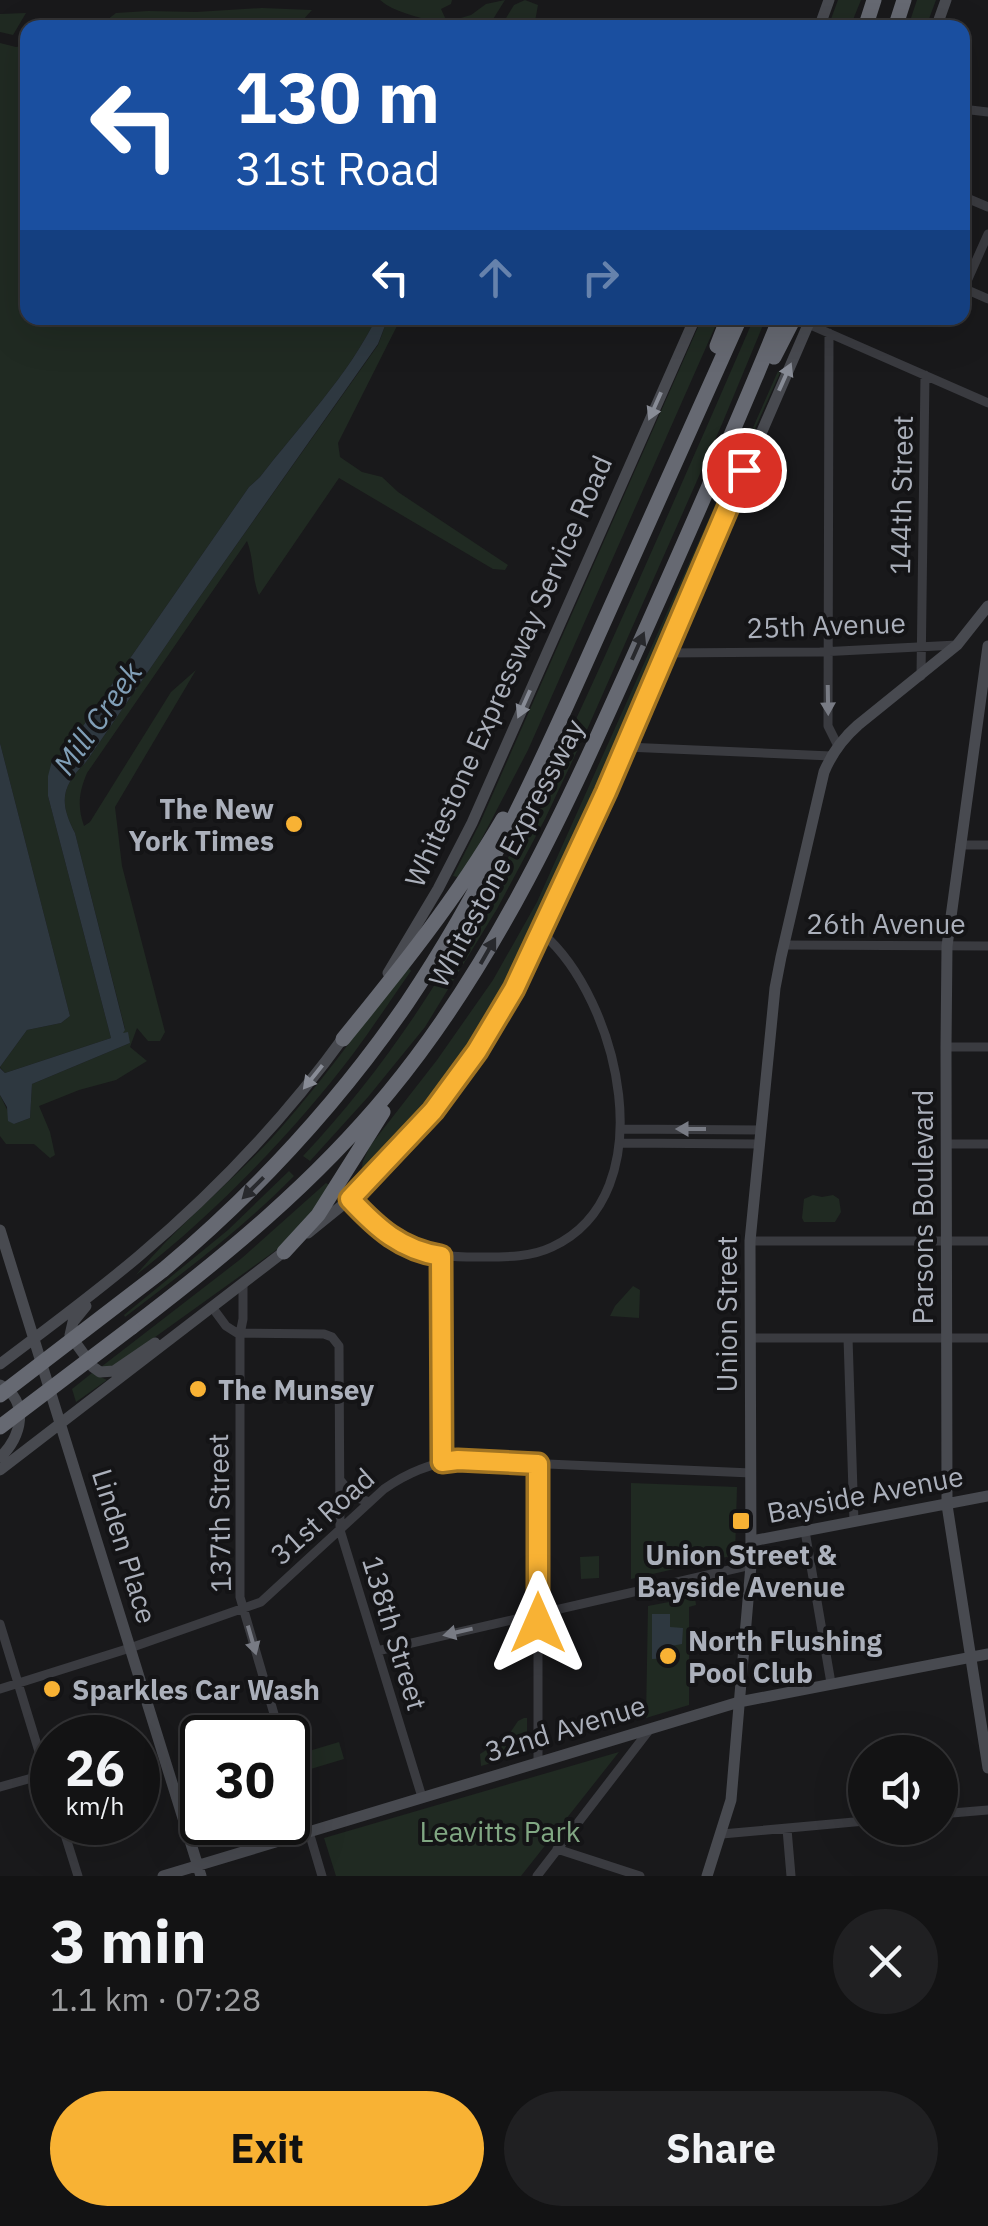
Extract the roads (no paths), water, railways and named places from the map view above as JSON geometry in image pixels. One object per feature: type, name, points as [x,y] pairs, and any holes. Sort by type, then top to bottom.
[{"type":"highway","points":[[647,526],[725,325]]},
{"type":"highway","name":"Whitestone Expressway","points":[[0,1395],[163,1270],[224,1216],[286,1154],[380,1040],[476,890],[518,810],[737,325]]},
{"type":"highway","name":"Whitestone Expressway","points":[[0,1427],[229,1252],[298,1191],[379,1104],[435,1032],[492,945],[588,759],[777,325]]},
{"type":"highway","points":[[685,540],[801,325]]},
{"type":"highway","points":[[343,1039],[468,876],[556,730]]},
{"type":"highway","points":[[284,1252],[318,1215],[435,1032]]},
{"type":"street","points":[[970,274],[988,234]]},
{"type":"street","name":"Whitestone Expressway Service Road","points":[[0,1364],[105,1284],[228,1174],[343,1039],[409,940],[465,836],[692,325]]},
{"type":"street","points":[[0,1470],[350,1199],[420,1126],[462,1073],[509,1000],[542,933],[626,747],[802,325]]},
{"type":"street","points":[[814,325],[988,403]]},
{"type":"street","points":[[829,333],[828,726],[834,751]]},
{"type":"street","name":"144th Street","points":[[921,676],[924,376]]},
{"type":"street","points":[[626,747],[834,751],[858,725],[957,645],[988,606]]},
{"type":"street","name":"25th Avenue","points":[[664,654],[988,645]]},
{"type":"street","name":"Parsons Boulevard","points":[[988,645],[947,946],[946,1047],[947,1504],[988,1768]]},
{"type":"street","name":"Union Street","points":[[707,1876],[731,1800],[752,1541],[750,1241],[775,988],[824,772],[834,751]]},
{"type":"street","points":[[960,845],[988,845]]},
{"type":"street","points":[[350,1199],[394,1240],[419,1252],[441,1256],[521,1256],[541,1251],[566,1239],[603,1202],[616,1169],[620,1143],[614,1072],[599,1020],[574,971],[542,933]]},
{"type":"street","name":"26th Avenue","points":[[784,945],[988,946]]},
{"type":"street","points":[[946,1047],[988,1047]]},
{"type":"street","points":[[620,1129],[761,1130]]},
{"type":"street","points":[[620,1143],[760,1144]]},
{"type":"street","points":[[946,1144],[988,1144]]},
{"type":"street","name":"Linden Place","points":[[0,1230],[199,1871]]},
{"type":"street","points":[[750,1241],[988,1241]]},
{"type":"street","points":[[441,1256],[442,1462]]},
{"type":"street","name":"137th Street","points":[[243,1283],[240,1591],[274,1715]]},
{"type":"street","points":[[105,1284],[75,1319],[70,1332],[97,1370],[114,1371],[150,1346],[181,1331]]},
{"type":"street","points":[[212,1307],[230,1329],[240,1334]]},
{"type":"street","name":"138th Street","points":[[240,1334],[321,1334],[334,1339],[340,1350],[340,1530],[422,1798]]},
{"type":"street","points":[[750,1338],[988,1338]]},
{"type":"street","points":[[848,1338],[854,1522]]},
{"type":"street","points":[[0,1385],[16,1399],[19,1417],[14,1442],[0,1457]]},
{"type":"street","name":"31st Road","points":[[0,1689],[261,1602],[399,1478],[442,1462],[751,1473]]},
{"type":"street","points":[[538,1464],[538,1761]]},
{"type":"street","points":[[340,1478],[354,1497],[370,1502]]},
{"type":"street","name":"Bayside Avenue","points":[[752,1541],[988,1496]]},
{"type":"street","points":[[805,1531],[831,1683]]},
{"type":"street","points":[[377,1651],[750,1565]]},
{"type":"street","points":[[0,1624],[30,1723]]},
{"type":"street","name":"32nd Avenue","points":[[310,1831],[739,1702],[988,1654]]},
{"type":"street","points":[[537,1876],[652,1727]]},
{"type":"street","points":[[0,1788],[30,1779]]},
{"type":"street","points":[[958,1812],[988,1810]]},
{"type":"street","points":[[722,1834],[848,1823]]},
{"type":"street","points":[[787,1828],[791,1876]]},
{"type":"street","points":[[310,1838],[322,1876]]},
{"type":"street","points":[[68,1845],[78,1876]]},
{"type":"street","name":"32nd Avenue","points":[[162,1876],[199,1871],[272,1845]]},
{"type":"street","points":[[557,1849],[640,1876]]},
{"type":"water","name":"Mill Creek","points":[[372,325],[385,325],[378,344],[67,787],[66,812],[75,833],[123,1033],[128,1032],[130,1043],[32,1084],[30,1118],[14,1124],[8,1121],[7,1107],[0,1095],[0,1068],[5,1073],[111,1038],[48,796],[52,761],[69,751],[249,487],[338,379]]},
{"type":"water","points":[[0,743],[70,1016],[61,1023],[27,1030],[0,1067]]},
{"type":"water","points":[[652,1614],[670,1614],[670,1627],[683,1628],[682,1644],[671,1646],[671,1658],[652,1659]]},
{"type":"place","name":"The New York Times","points":[[294,824]]},
{"type":"place","name":"The Munsey","points":[[198,1389]]},
{"type":"place","name":"Union Street & Bayside Avenue","points":[[741,1521]]},
{"type":"place","name":"North Flushing Pool Club","points":[[668,1656]]},
{"type":"place","name":"Sparkles Car Wash","points":[[52,1689]]},
{"type":"park label","name":"Leavitts Park","points":[[500,1831]]}]
